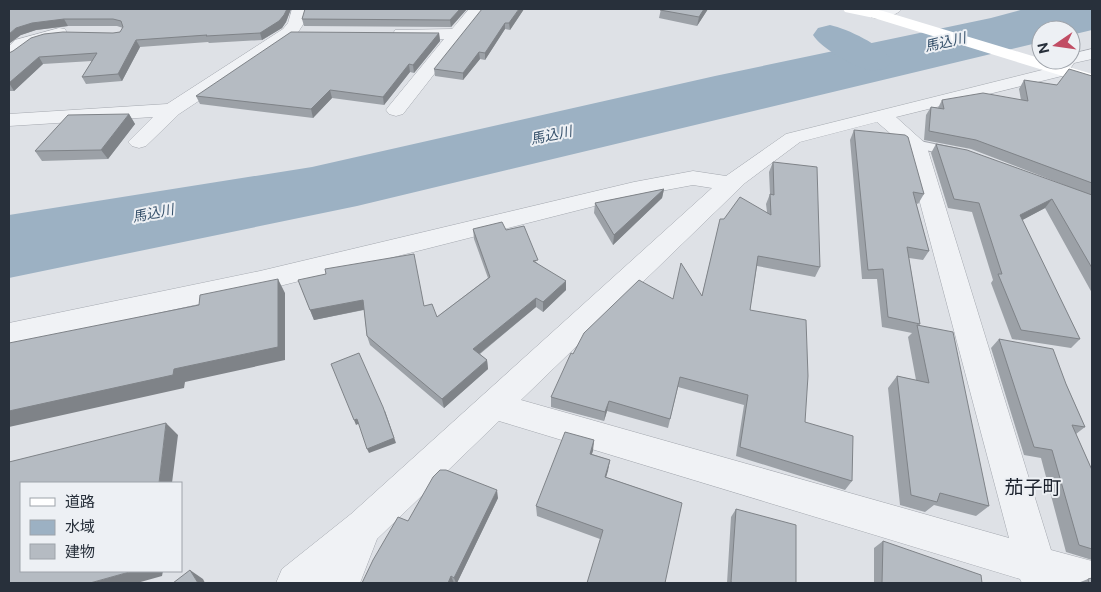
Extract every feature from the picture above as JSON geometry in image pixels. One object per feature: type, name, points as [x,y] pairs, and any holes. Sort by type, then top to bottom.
[{"type":"street","points":[[139,142],[172,110],[289,33],[296,23],[300,9]]},
{"type":"street","points":[[396,110],[477,9]]},
{"type":"street","points":[[851,9],[887,14],[1031,56]]},
{"type":"street","points":[[9,55],[21,44],[45,36],[58,33],[74,34]]},
{"type":"street","points":[[289,33],[309,34]]},
{"type":"street","points":[[388,34],[457,34]]},
{"type":"street","points":[[296,583],[364,526],[731,184],[793,138],[1039,70]]},
{"type":"street","points":[[1072,70],[1092,80]]},
{"type":"street","points":[[9,120],[172,110]]},
{"type":"street","points":[[881,115],[915,144],[1038,574]]},
{"type":"street","points":[[9,334],[260,281],[634,189],[693,178],[731,184]]},
{"type":"street","points":[[494,406],[1038,574],[1092,581]]},
{"type":"street","points":[[340,583],[364,526]]},
{"type":"lane","points":[[915,144],[965,154]]},
{"type":"water","name":"馬込川","points":[[1024,9],[1092,9],[1092,30],[1081,33],[1081,20],[1031,20],[1031,44],[357,206],[9,278],[9,215],[312,167],[715,76],[991,18]]},
{"type":"building","points":[[9,9],[287,9],[279,21],[260,33],[136,40],[118,74],[82,77],[97,53],[39,57],[9,83],[9,53],[31,38],[44,34],[63,32],[113,33],[120,32],[123,27],[121,21],[113,19],[64,19],[32,23],[16,28],[9,34]]},
{"type":"building","points":[[305,9],[460,9],[450,20],[302,19]]},
{"type":"building","points":[[482,9],[519,9],[509,23],[505,23],[485,53],[479,52],[463,73],[434,69]]},
{"type":"building","points":[[661,9],[704,9],[699,17]]},
{"type":"building","points":[[291,32],[439,33],[413,65],[409,64],[383,97],[330,90],[311,109],[196,96]]},
{"type":"building","points":[[1068,70],[1092,76],[1092,183],[976,140],[929,131],[931,107],[944,109],[942,100],[983,93],[1028,101],[1024,80],[1057,85]]},
{"type":"building","points":[[129,114],[101,150],[35,151],[68,115]]},
{"type":"building","points":[[854,130],[905,135],[908,137],[924,194],[913,192],[929,251],[907,247],[920,324],[888,317],[883,269],[868,270]]},
{"type":"building","points":[[936,144],[967,150],[1092,195],[1092,268],[1052,199],[1020,215],[1080,339],[1021,330],[998,274],[1002,274],[979,203],[954,199]]},
{"type":"building","points":[[773,162],[817,167],[820,267],[758,256],[750,310],[806,320],[808,376],[805,422],[853,436],[852,481],[740,447],[748,395],[680,377],[670,419],[609,401],[605,412],[551,397],[571,353],[573,354],[584,333],[639,280],[673,299],[681,263],[702,296],[720,219],[724,219],[740,197],[771,215],[770,194],[774,195]]},
{"type":"building","points":[[664,189],[614,235],[595,203]]},
{"type":"building","points":[[502,222],[506,230],[524,226],[538,260],[533,261],[566,281],[543,302],[536,298],[473,349],[487,360],[442,399],[367,336],[363,300],[310,310],[298,280],[326,274],[325,269],[414,254],[424,306],[432,304],[437,317],[490,277],[473,229]]},
{"type":"building","points":[[278,279],[278,347],[174,369],[173,375],[9,411],[9,343],[199,305],[200,295]]},
{"type":"building","points":[[917,325],[953,332],[989,506],[940,493],[937,502],[911,495],[897,376],[929,383]]},
{"type":"building","points":[[999,339],[1053,349],[1085,427],[1072,425],[1092,470],[1092,549],[1079,545],[1052,450],[1034,447]]},
{"type":"building","points":[[359,353],[383,407],[394,438],[367,449],[357,419],[354,420],[331,364]]},
{"type":"building","points":[[166,423],[159,482],[20,482],[20,572],[129,572],[90,583],[9,583],[9,462]]},
{"type":"building","points":[[565,432],[594,440],[590,454],[610,460],[605,477],[682,503],[665,583],[587,583],[603,530],[536,506]]},
{"type":"building","points":[[440,470],[446,470],[497,490],[454,578],[451,576],[448,583],[362,583],[398,517],[408,521],[433,477]]},
{"type":"building","points":[[736,509],[796,525],[796,583],[731,582]]},
{"type":"building","points":[[883,541],[981,575],[982,583],[882,583]]},
{"type":"building","points":[[190,570],[198,583],[173,583]]},
{"type":"building","points":[[1092,578],[1092,583],[1089,583],[1088,579]]},
{"type":"waterway","points":[[830,35],[873,60]]},
{"type":"district","name":"茄子町","points":[[1033,487]]}]
